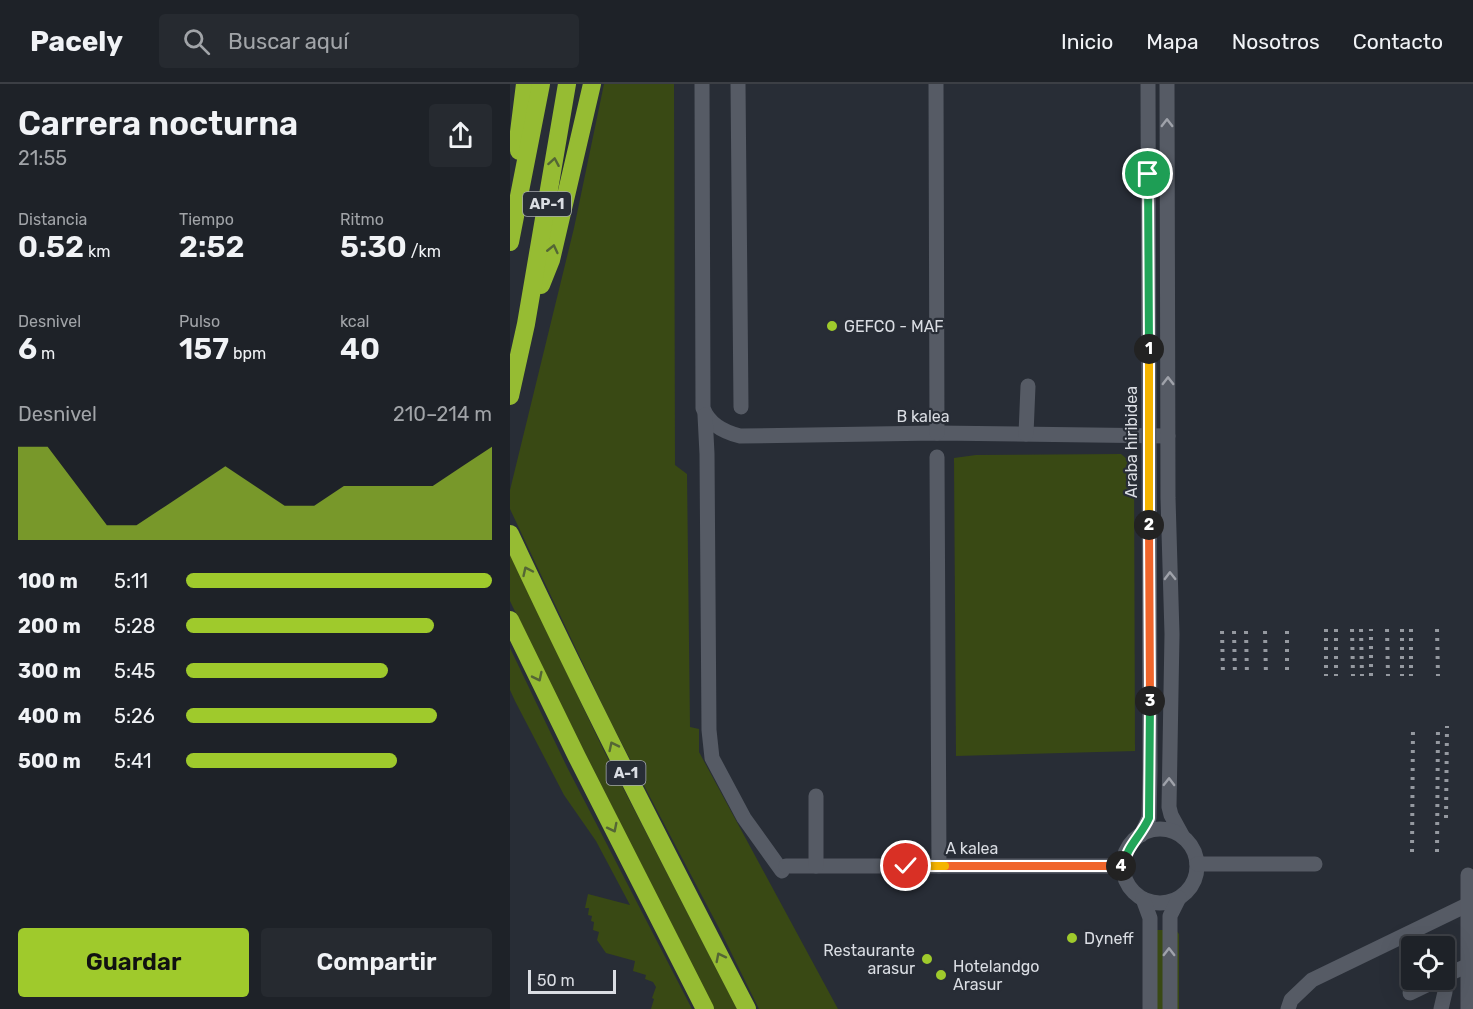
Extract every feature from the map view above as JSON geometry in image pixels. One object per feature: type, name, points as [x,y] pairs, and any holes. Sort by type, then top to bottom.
[{"type":"highway","points":[[519,192],[519,132],[525,84]]},
{"type":"highway","name":"AP-1","points":[[510,242],[541,84]]},
{"type":"highway","name":"AP-1","points":[[510,396],[526,324],[567,84]]},
{"type":"highway","points":[[526,324],[551,260],[592,84]]},
{"type":"highway","name":"A-1","points":[[510,534],[654,830],[747,1009]]},
{"type":"highway","name":"A-1","points":[[510,620],[705,1009]]},
{"type":"street","points":[[702,84],[703,394],[705,415]]},
{"type":"street","points":[[738,84],[741,407]]},
{"type":"street","points":[[936,84],[937,434]]},
{"type":"street","name":"Araba hiribidea","points":[[1141,835],[1149,818],[1150,807],[1148,84]]},
{"type":"street","points":[[1167,84],[1174,246],[1168,436],[1172,634],[1169,807],[1183,837],[1195,853],[1197,864],[1193,885],[1179,898],[1167,903],[1155,903],[1143,899],[1128,885],[1123,866],[1132,843],[1141,835],[1152,830],[1163,829],[1183,837]]},
{"type":"street","points":[[1148,247],[1174,246]]},
{"type":"street","points":[[1026,434],[1028,386]]},
{"type":"street","name":"B kalea","points":[[705,415],[725,432],[740,436],[937,434],[1168,436]]},
{"type":"street","name":"A kalea","points":[[705,415],[709,730],[712,758],[744,818],[784,869],[816,866],[1123,866]]},
{"type":"street","points":[[937,457],[939,866]]},
{"type":"street","points":[[816,796],[816,866]]},
{"type":"street","points":[[1197,864],[1315,864]]},
{"type":"street","points":[[1468,876],[1468,1009]]},
{"type":"street","points":[[1170,1009],[1170,916],[1179,898]]},
{"type":"street","points":[[1143,899],[1150,918],[1150,1009]]},
{"type":"street","points":[[1288,1009],[1291,1000],[1312,980],[1469,904]]},
{"type":"street","points":[[1455,972],[1469,965]]},
{"type":"street","points":[[1410,993],[1416,990]]},
{"type":"street","points":[[1441,1009],[1445,990]]},
{"type":"green space","points":[[604,84],[674,84],[675,465],[687,474],[690,727],[699,729],[699,752],[838,1009],[759,1009],[610,721],[510,509],[510,490],[574,228]]},
{"type":"green space","points":[[1121,454],[1134,465],[1135,751],[956,756],[954,458],[976,455]]},
{"type":"green space","points":[[510,554],[603,749],[737,1009],[714,1009],[550,684],[510,601]]},
{"type":"green space","points":[[510,648],[567,767],[692,1009],[651,1009],[656,987],[653,982],[645,979],[646,975],[633,971],[635,961],[606,953],[597,940],[599,932],[593,930],[592,916],[588,915],[589,908],[585,908],[588,894],[630,905],[596,841],[564,795],[515,701],[510,690]]},
{"type":"green space","points":[[1156,930],[1164,930],[1164,1009],[1157,1009]]},
{"type":"green space","points":[[1176,930],[1179,934],[1179,1009],[1176,1009]]},
{"type":"railway","points":[[1326,629],[1326,676]]},
{"type":"railway","points":[[1336,629],[1336,676]]},
{"type":"railway","points":[[1352,629],[1353,676]]},
{"type":"railway","points":[[1361,629],[1362,676]]},
{"type":"railway","points":[[1371,629],[1371,676]]},
{"type":"railway","points":[[1387,629],[1388,676]]},
{"type":"railway","points":[[1402,629],[1402,676]]},
{"type":"railway","points":[[1411,629],[1411,676]]},
{"type":"railway","points":[[1437,629],[1438,676]]},
{"type":"railway","points":[[1222,631],[1223,676]]},
{"type":"railway","points":[[1234,631],[1235,676]]},
{"type":"railway","points":[[1246,631],[1247,676]]},
{"type":"railway","points":[[1265,631],[1266,676]]},
{"type":"railway","points":[[1287,631],[1287,676]]},
{"type":"railway","points":[[1412,852],[1413,726]]},
{"type":"railway","points":[[1437,852],[1438,726]]},
{"type":"railway","points":[[1446,818],[1447,726]]},
{"type":"place","name":"GEFCO - MAF","points":[[832,326]]},
{"type":"place","name":"Dyneff","points":[[1072,938]]},
{"type":"place","name":"Restaurante arasur","points":[[927,959]]},
{"type":"place","name":"Hotelandgo Arasur","points":[[941,975]]},
{"type":"route","points":[[906,866],[1123,866],[1126,854],[1132,843],[1141,835],[1149,818],[1148,174]]}]
